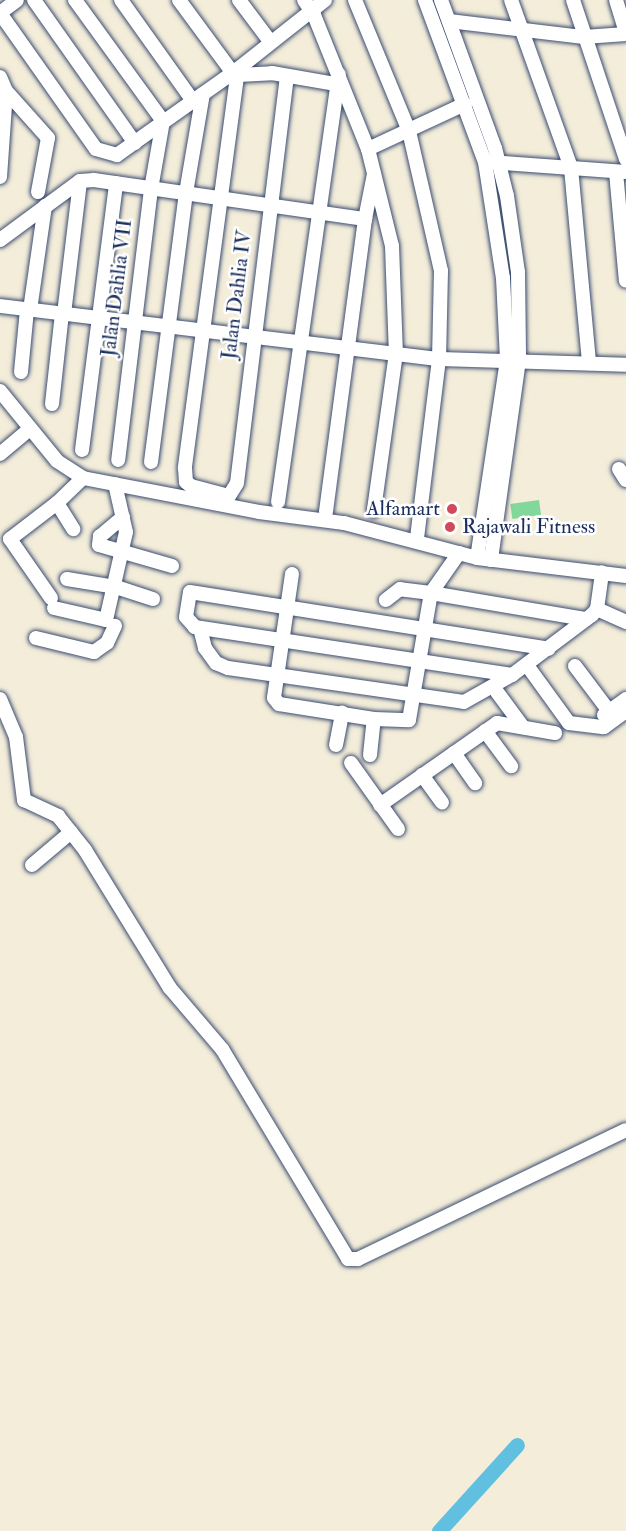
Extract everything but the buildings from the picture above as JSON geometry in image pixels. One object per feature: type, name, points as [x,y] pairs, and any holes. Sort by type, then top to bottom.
[{"type":"street","points":[[17,0],[0,13],[96,149],[117,155],[236,72],[308,5],[325,0]]},
{"type":"street","points":[[34,0],[135,143]]},
{"type":"street","points":[[75,0],[163,121]]},
{"type":"street","points":[[121,0],[198,98],[151,462]]},
{"type":"street","points":[[179,0],[236,72],[205,331]]},
{"type":"street","points":[[239,0],[269,40]]},
{"type":"street","points":[[355,0],[409,131],[441,270],[439,359],[417,537]]},
{"type":"street","points":[[425,0],[485,162],[513,360]]},
{"type":"street","points":[[441,0],[499,163],[518,272],[513,360],[484,559]]},
{"type":"street","points":[[511,0],[571,168],[589,363]]},
{"type":"street","points":[[573,0],[626,159]]},
{"type":"street","points":[[449,21],[524,32],[584,37],[626,33],[616,0]]},
{"type":"street","points":[[308,5],[368,149],[392,246],[396,353],[374,510]]},
{"type":"street","points":[[236,72],[337,79]]},
{"type":"street","name":"Jalan Dahlia IV","points":[[205,331],[186,477],[191,486],[229,496],[235,490],[252,336],[287,76]]},
{"type":"street","points":[[0,77],[6,91],[57,150],[42,175],[38,192]]},
{"type":"street","points":[[278,502],[337,79]]},
{"type":"street","points":[[0,177],[6,91]]},
{"type":"street","points":[[368,149],[465,104]]},
{"type":"street","name":"Jalan Dahlia VII","points":[[118,460],[151,189],[163,121]]},
{"type":"street","points":[[485,162],[621,172],[626,280]]},
{"type":"street","points":[[326,512],[365,219],[374,170]]},
{"type":"street","points":[[0,242],[80,181],[116,183],[365,219]]},
{"type":"street","points":[[52,404],[80,181]]},
{"type":"street","points":[[82,450],[116,183]]},
{"type":"street","points":[[21,372],[28,310],[45,206]]},
{"type":"street","points":[[0,306],[439,359],[626,365]]},
{"type":"street","points":[[0,391],[57,461],[83,478],[259,512],[344,523],[484,559],[626,576]]},
{"type":"street","points":[[0,454],[30,429]]},
{"type":"street","points":[[83,478],[57,503],[10,537],[14,548],[43,582],[52,603],[117,626]]},
{"type":"street","points":[[36,638],[94,651],[107,643],[117,626],[116,587],[124,552],[123,517],[116,484]]},
{"type":"street","points":[[57,503],[73,530]]},
{"type":"street","points":[[123,517],[103,533],[98,543],[172,566]]},
{"type":"street","points":[[292,574],[276,674],[274,698],[277,703],[374,719],[408,720],[431,593],[459,553]]},
{"type":"street","points":[[200,628],[206,648],[220,666],[464,702],[512,675],[597,609],[602,572]]},
{"type":"street","points":[[67,579],[116,587],[153,599]]},
{"type":"street","points":[[386,600],[400,589],[585,619]]},
{"type":"street","points":[[512,675],[200,628],[186,619],[190,592],[424,627],[548,649]]},
{"type":"street","points":[[597,609],[626,622]]},
{"type":"street","points":[[575,666],[617,714]]},
{"type":"street","points":[[529,668],[569,723]]},
{"type":"street","points":[[498,692],[523,727]]},
{"type":"street","points":[[0,699],[16,737],[24,800],[29,805],[54,813],[71,832],[170,988],[222,1049],[348,1259],[358,1259],[626,1130]]},
{"type":"street","points":[[487,730],[546,739],[569,723],[590,726],[617,714],[626,699]]},
{"type":"street","points":[[336,745],[342,713]]},
{"type":"street","points":[[370,755],[374,719]]},
{"type":"street","points":[[380,805],[497,723],[555,733]]},
{"type":"street","points":[[487,730],[511,766]]},
{"type":"street","points":[[453,753],[475,783]]},
{"type":"street","points":[[351,763],[398,830]]},
{"type":"street","points":[[422,776],[442,803]]},
{"type":"street","points":[[32,865],[71,832]]},
{"type":"green space","points":[[539,500],[541,515],[512,519],[510,504]]},
{"type":"waterway","points":[[439,1531],[517,1445]]},
{"type":"place","name":"Alfamart","points":[[452,509]]},
{"type":"place","name":"Rajawali Fitness","points":[[450,527]]}]
